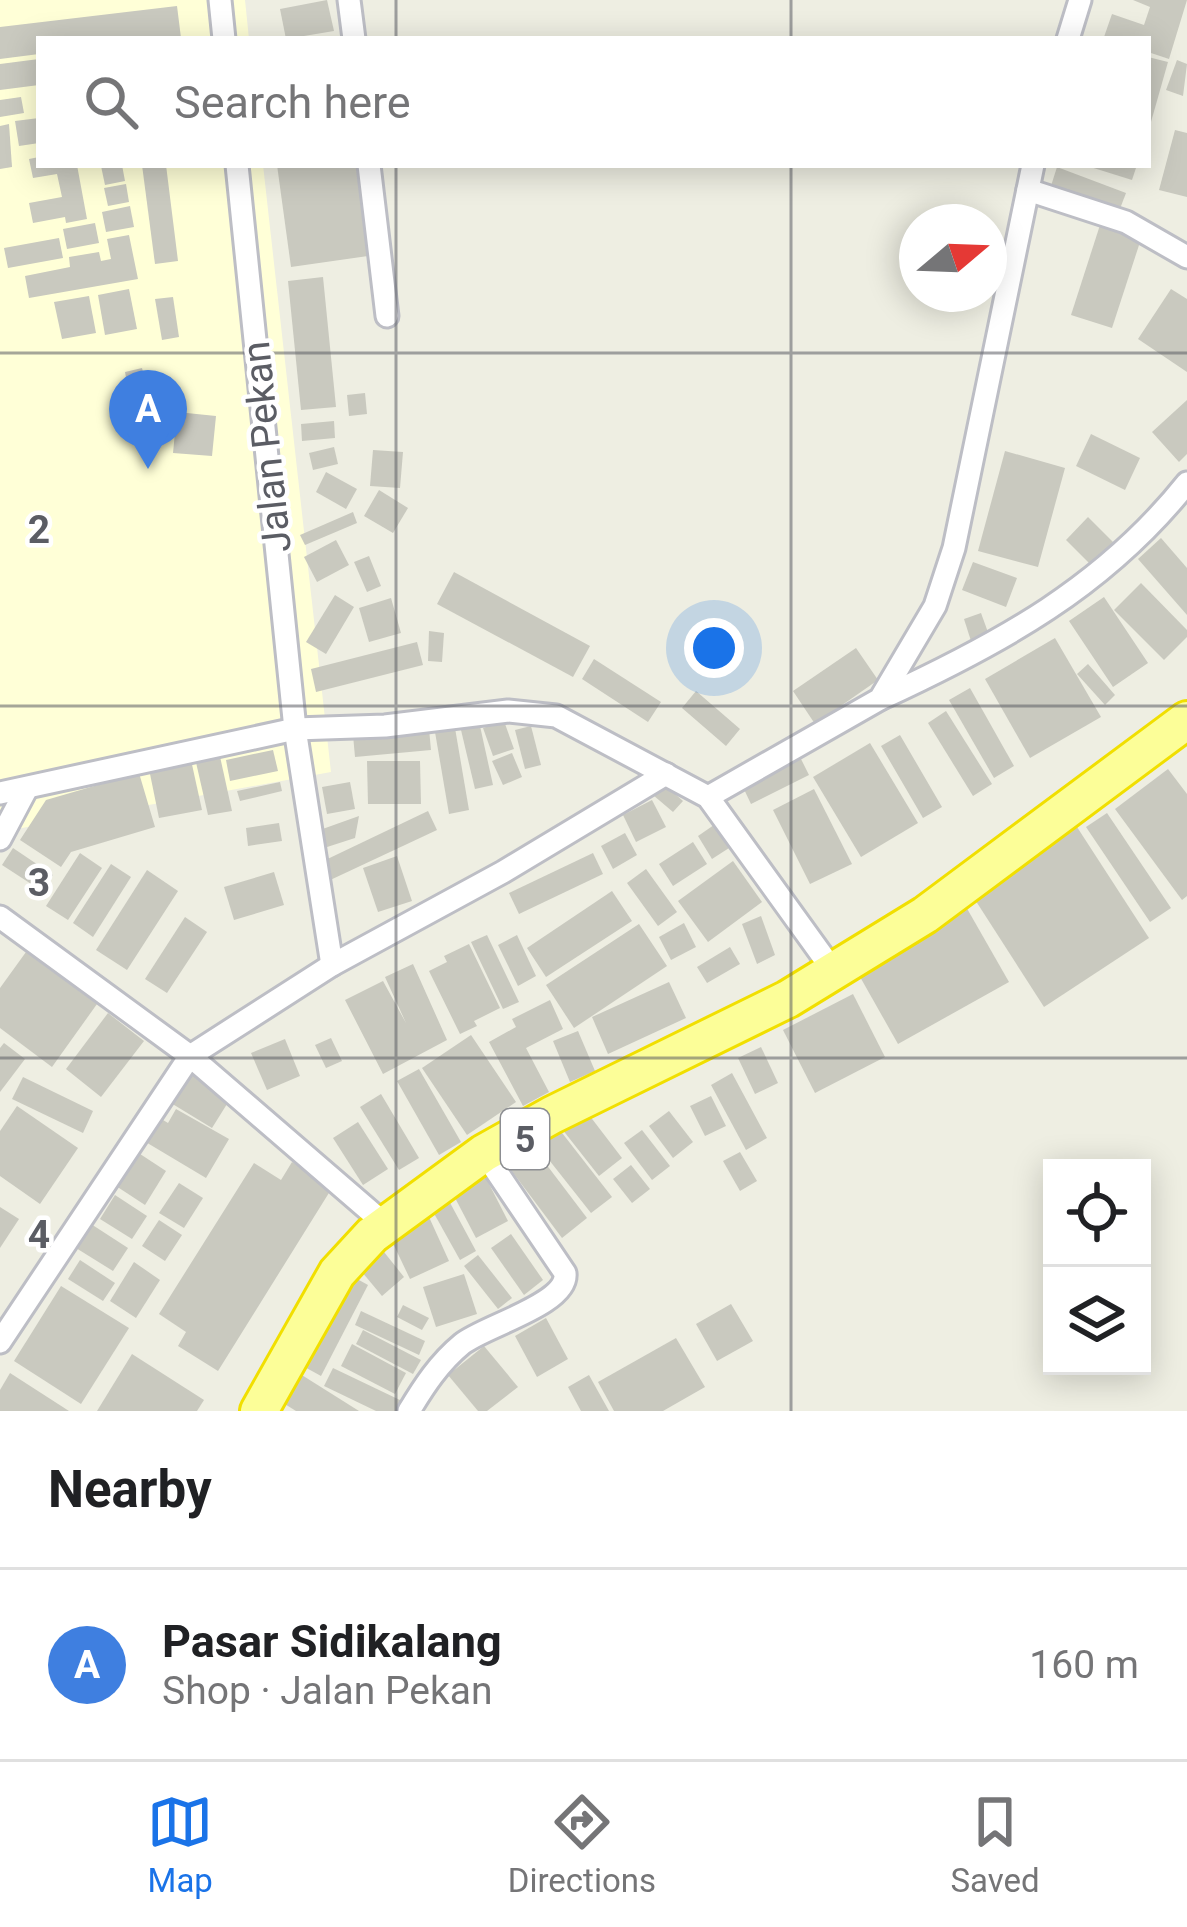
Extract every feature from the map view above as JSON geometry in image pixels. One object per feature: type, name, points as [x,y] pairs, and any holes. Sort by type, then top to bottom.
[{"type":"highway","name":"5","points":[[263,1411],[337,1273],[386,1225],[552,1115],[844,969],[925,915],[1187,719]]},
{"type":"highway","name":"5","points":[[263,1411],[325,1304],[360,1256],[487,1157]]},
{"type":"street","points":[[220,0],[224,36]]},
{"type":"street","points":[[349,0],[355,36]]},
{"type":"street","points":[[1069,36],[1080,0]]},
{"type":"street","name":"Jalan Pekan","points":[[237,168],[295,729],[332,965]]},
{"type":"street","points":[[370,168],[388,316]]},
{"type":"street","points":[[880,699],[935,606],[954,548],[1032,168]]},
{"type":"street","points":[[1028,190],[1126,222],[1187,256]]},
{"type":"street","points":[[708,797],[880,699],[985,650],[1058,605],[1149,531],[1187,483]]},
{"type":"street","points":[[0,793],[295,729],[385,726],[530,711],[556,716],[708,797],[844,969]]},
{"type":"street","points":[[0,1342],[190,1056],[332,965],[667,774]]},
{"type":"street","points":[[0,839],[27,788]]},
{"type":"street","points":[[0,916],[190,1056],[386,1225]]},
{"type":"street","points":[[409,1411],[430,1376],[461,1345],[540,1304],[566,1283],[565,1273],[487,1157]]},
{"type":"shaded area","points":[[0,0],[245,0],[249,36],[36,36],[36,168],[263,168],[331,772],[0,832]]},
{"type":"building","points":[[327,0],[334,31],[285,36],[280,9]]},
{"type":"building","points":[[1133,0],[1187,0],[1169,59],[1151,53],[1151,36],[1104,36],[1112,14],[1144,25],[1150,7]]},
{"type":"building","points":[[177,6],[181,36],[36,36],[36,54],[0,59],[0,27]]},
{"type":"building","points":[[1151,58],[1168,62],[1151,122]]},
{"type":"building","points":[[36,59],[36,85],[0,90],[0,64]]},
{"type":"building","points":[[1177,60],[1187,64],[1183,96],[1166,90]]},
{"type":"building","points":[[21,97],[24,113],[0,117],[0,100]]},
{"type":"building","points":[[36,118],[36,143],[19,146],[15,121]]},
{"type":"building","points":[[9,124],[12,167],[0,169],[0,126]]},
{"type":"building","points":[[1175,130],[1187,133],[1187,197],[1159,190]]},
{"type":"building","points":[[36,158],[36,168],[78,168],[87,219],[66,223],[65,217],[33,223],[29,203],[62,197],[57,174],[33,178],[29,159]]},
{"type":"building","points":[[101,168],[123,168],[125,181],[105,185]]},
{"type":"building","points":[[142,168],[166,168],[178,261],[155,264]]},
{"type":"building","points":[[277,168],[356,168],[368,256],[291,267]]},
{"type":"building","points":[[1060,168],[1126,193],[1118,214],[1050,189]]},
{"type":"building","points":[[1094,168],[1136,168],[1132,180]]},
{"type":"building","points":[[126,184],[129,202],[108,206],[104,188]]},
{"type":"building","points":[[130,206],[134,227],[106,232],[102,212]]},
{"type":"building","points":[[95,223],[99,243],[67,249],[63,229]]},
{"type":"building","points":[[1100,225],[1141,239],[1112,328],[1071,315]]},
{"type":"building","points":[[129,235],[138,279],[29,298],[25,276],[70,267],[69,257],[99,252],[101,261],[111,259],[107,239]]},
{"type":"building","points":[[59,238],[63,258],[8,268],[4,248]]},
{"type":"building","points":[[323,277],[336,407],[301,410],[288,281]]},
{"type":"building","points":[[129,289],[137,329],[105,335],[98,295]]},
{"type":"building","points":[[1171,289],[1187,299],[1187,372],[1138,339]]},
{"type":"building","points":[[89,296],[96,333],[62,339],[54,302]]},
{"type":"building","points":[[173,297],[179,337],[162,340],[155,299]]},
{"type":"building","points":[[142,368],[147,388],[129,393],[125,372]]},
{"type":"building","points":[[365,393],[367,414],[349,416],[347,395]]},
{"type":"building","points":[[1187,400],[1187,454],[1179,462],[1152,432]]},
{"type":"building","points":[[177,412],[216,416],[212,456],[173,453]]},
{"type":"building","points":[[334,421],[335,438],[302,441],[301,424]]},
{"type":"building","points":[[1091,434],[1140,458],[1125,490],[1076,466]]},
{"type":"building","points":[[334,447],[338,464],[313,470],[309,453]]},
{"type":"building","points":[[373,450],[403,452],[400,488],[370,486]]},
{"type":"building","points":[[1005,451],[1065,468],[1038,567],[978,551]]},
{"type":"building","points":[[326,472],[357,489],[346,509],[316,492]]},
{"type":"building","points":[[379,490],[408,508],[393,533],[364,516]]},
{"type":"building","points":[[353,512],[357,523],[305,545],[300,535]]},
{"type":"building","points":[[1088,517],[1115,544],[1093,567],[1066,540]]},
{"type":"building","points":[[1161,538],[1187,568],[1187,615],[1138,559]]},
{"type":"building","points":[[336,540],[349,565],[317,582],[304,557]]},
{"type":"building","points":[[369,556],[381,586],[367,592],[354,562]]},
{"type":"building","points":[[973,562],[1017,578],[1006,607],[962,590]]},
{"type":"building","points":[[454,572],[590,646],[573,677],[437,604]]},
{"type":"building","points":[[1141,583],[1187,630],[1187,637],[1164,660],[1114,610]]},
{"type":"building","points":[[335,595],[354,607],[326,654],[306,642]]},
{"type":"building","points":[[1104,597],[1148,663],[1113,687],[1069,621]]},
{"type":"building","points":[[391,598],[401,633],[369,642],[359,608]]},
{"type":"building","points":[[981,613],[989,635],[971,641],[964,619]]},
{"type":"building","points":[[429,631],[444,633],[442,662],[428,661]]},
{"type":"building","points":[[1055,638],[1101,717],[1030,758],[985,679]]},
{"type":"building","points":[[417,642],[423,665],[316,692],[311,669]]},
{"type":"building","points":[[856,648],[878,680],[815,724],[793,691]]},
{"type":"building","points":[[594,659],[661,702],[648,722],[582,679]]},
{"type":"building","points":[[1088,664],[1115,695],[1105,705],[1077,674]]},
{"type":"building","points":[[970,688],[1014,766],[994,778],[949,700]]},
{"type":"building","points":[[696,691],[740,729],[726,746],[682,708]]},
{"type":"building","points":[[946,711],[992,784],[973,796],[928,723]]},
{"type":"building","points":[[504,721],[514,749],[493,756],[483,728]]},
{"type":"building","points":[[480,726],[493,785],[475,789],[461,730]]},
{"type":"building","points":[[531,726],[541,765],[525,769],[515,730]]},
{"type":"building","points":[[455,728],[469,810],[449,814],[435,732]]},
{"type":"building","points":[[429,729],[431,750],[355,757],[353,735]]},
{"type":"building","points":[[900,735],[942,807],[923,818],[881,746]]},
{"type":"building","points":[[870,743],[918,823],[861,857],[813,777]]},
{"type":"building","points":[[273,750],[278,771],[230,781],[226,760]]},
{"type":"building","points":[[219,752],[232,811],[208,815],[195,758]]},
{"type":"building","points":[[512,753],[522,777],[503,785],[492,761]]},
{"type":"building","points":[[799,755],[809,775],[751,804],[741,783]]},
{"type":"building","points":[[191,760],[202,810],[159,818],[149,769]]},
{"type":"building","points":[[367,761],[420,761],[421,804],[368,804]]},
{"type":"building","points":[[1168,769],[1187,794],[1187,896],[1182,900],[1115,809]]},
{"type":"building","points":[[139,773],[155,827],[71,852],[61,867],[20,840],[46,800]]},
{"type":"building","points":[[280,782],[282,791],[240,801],[237,791]]},
{"type":"building","points":[[350,782],[355,809],[327,814],[322,787]]},
{"type":"building","points":[[663,783],[683,801],[673,812],[653,795]]},
{"type":"building","points":[[814,789],[852,864],[810,884],[773,810]]},
{"type":"building","points":[[652,800],[666,827],[636,842],[623,815]]},
{"type":"building","points":[[428,811],[437,830],[326,882],[317,864]]},
{"type":"building","points":[[1107,813],[1171,908],[1150,922],[1086,827]]},
{"type":"building","points":[[359,816],[355,838],[324,848],[317,831]]},
{"type":"building","points":[[279,823],[282,841],[248,846],[246,828]]},
{"type":"building","points":[[714,825],[729,848],[712,859],[698,836]]},
{"type":"building","points":[[1077,827],[1149,938],[1044,1007],[972,895]]},
{"type":"building","points":[[625,833],[637,855],[613,869],[601,846]]},
{"type":"building","points":[[693,842],[707,864],[673,886],[659,864]]},
{"type":"building","points":[[13,848],[53,875],[42,891],[2,865]]},
{"type":"building","points":[[80,853],[102,868],[68,920],[46,906]]},
{"type":"building","points":[[593,853],[603,874],[519,914],[509,893]]},
{"type":"building","points":[[397,856],[412,901],[378,912],[363,868]]},
{"type":"building","points":[[733,861],[762,902],[708,942],[678,901]]},
{"type":"building","points":[[111,864],[131,877],[93,937],[73,923]]},
{"type":"building","points":[[646,869],[677,912],[658,926],[627,883]]},
{"type":"building","points":[[147,870],[178,891],[127,970],[96,950]]},
{"type":"building","points":[[274,872],[284,905],[234,920],[224,887]]},
{"type":"building","points":[[612,891],[632,921],[546,977],[527,948]]},
{"type":"building","points":[[965,905],[1009,982],[898,1044],[855,968]]},
{"type":"building","points":[[761,916],[775,955],[757,964],[742,924]]},
{"type":"building","points":[[185,917],[207,932],[167,993],[145,979]]},
{"type":"building","points":[[684,923],[696,947],[671,960],[659,937]]},
{"type":"building","points":[[639,924],[667,966],[574,1028],[546,985]]},
{"type":"building","points":[[487,935],[519,1002],[503,1009],[471,942]]},
{"type":"building","points":[[517,935],[536,976],[518,986],[498,945]]},
{"type":"building","points":[[469,944],[500,1008],[460,1034],[429,971],[447,962],[444,956]]},
{"type":"building","points":[[730,947],[740,964],[707,983],[697,967]]},
{"type":"building","points":[[26,952],[97,1004],[52,1067],[0,1028],[0,988]]},
{"type":"building","points":[[413,964],[447,1040],[383,1074],[345,1000],[383,981],[406,1023],[385,977]]},
{"type":"building","points":[[669,982],[686,1018],[608,1054],[592,1017]]},
{"type":"building","points":[[853,994],[885,1057],[815,1093],[783,1030]]},
{"type":"building","points":[[550,1000],[563,1029],[526,1048],[549,1092],[523,1106],[489,1042],[516,1027],[512,1019]]},
{"type":"building","points":[[108,1013],[144,1041],[101,1097],[66,1069]]},
{"type":"building","points":[[578,1031],[595,1071],[570,1082],[553,1041]]},
{"type":"building","points":[[471,1035],[516,1102],[467,1135],[422,1068]]},
{"type":"building","points":[[331,1038],[342,1061],[326,1068],[315,1045]]},
{"type":"building","points":[[285,1039],[300,1076],[267,1090],[251,1053]]},
{"type":"building","points":[[4,1043],[25,1059],[0,1092],[0,1048]]},
{"type":"building","points":[[761,1047],[778,1083],[755,1094],[738,1058]]},
{"type":"building","points":[[185,1068],[232,1096],[212,1128],[166,1100]]},
{"type":"building","points":[[419,1069],[461,1142],[439,1155],[397,1081]]},
{"type":"building","points":[[732,1073],[767,1138],[746,1150],[711,1085]]},
{"type":"building","points":[[23,1077],[93,1111],[83,1133],[12,1099]]},
{"type":"building","points":[[381,1094],[419,1158],[399,1170],[360,1107]]},
{"type":"building","points":[[711,1096],[726,1126],[705,1136],[690,1106]]},
{"type":"building","points":[[17,1106],[78,1148],[40,1204],[0,1176],[0,1131]]},
{"type":"building","points":[[176,1109],[229,1139],[206,1178],[139,1138],[153,1114],[168,1123]]},
{"type":"building","points":[[586,1111],[622,1158],[599,1176],[562,1129]]},
{"type":"building","points":[[669,1111],[693,1142],[673,1158],[649,1126]]},
{"type":"building","points":[[358,1122],[388,1169],[363,1185],[333,1138]]},
{"type":"building","points":[[559,1129],[612,1197],[591,1213],[538,1146]]},
{"type":"building","points":[[642,1130],[670,1166],[652,1180],[624,1143]]},
{"type":"building","points":[[527,1139],[587,1218],[562,1238],[502,1158]]},
{"type":"building","points":[[134,1150],[166,1171],[145,1205],[113,1184]]},
{"type":"building","points":[[740,1152],[757,1181],[740,1191],[723,1161]]},
{"type":"building","points":[[292,1162],[332,1188],[218,1371],[178,1346],[186,1332],[159,1314],[254,1163],[281,1180]]},
{"type":"building","points":[[631,1165],[650,1189],[632,1203],[613,1179]]},
{"type":"building","points":[[486,1178],[508,1221],[476,1238],[453,1194]]},
{"type":"building","points":[[179,1183],[203,1198],[184,1228],[159,1213]]},
{"type":"building","points":[[115,1195],[147,1216],[132,1239],[100,1219]]},
{"type":"building","points":[[448,1199],[476,1251],[460,1260],[431,1208]]},
{"type":"building","points":[[0,1207],[19,1219],[0,1248]]},
{"type":"building","points":[[429,1217],[449,1261],[410,1279],[389,1235]]},
{"type":"building","points":[[159,1220],[182,1235],[165,1261],[142,1246]]},
{"type":"building","points":[[91,1224],[128,1248],[113,1271],[76,1248]]},
{"type":"building","points":[[511,1234],[543,1280],[524,1295],[491,1248]]},
{"type":"building","points":[[380,1247],[404,1277],[382,1296],[357,1266]]},
{"type":"building","points":[[478,1255],[512,1298],[498,1309],[464,1266]]},
{"type":"building","points":[[80,1260],[115,1283],[103,1301],[68,1279]]},
{"type":"building","points":[[134,1262],[160,1280],[136,1318],[110,1301]]},
{"type":"building","points":[[348,1274],[368,1285],[321,1376],[301,1365]]},
{"type":"building","points":[[464,1274],[477,1314],[436,1327],[423,1287]]},
{"type":"building","points":[[61,1286],[129,1328],[81,1404],[14,1361]]},
{"type":"building","points":[[731,1304],[753,1341],[717,1361],[696,1324]]},
{"type":"building","points":[[403,1305],[429,1318],[422,1330],[397,1317]]},
{"type":"building","points":[[361,1311],[425,1341],[419,1355],[355,1325]]},
{"type":"building","points":[[546,1318],[568,1359],[537,1377],[515,1336]]},
{"type":"building","points":[[363,1330],[421,1360],[413,1374],[356,1344]]},
{"type":"building","points":[[676,1338],[705,1387],[663,1411],[614,1411],[598,1382]]},
{"type":"building","points":[[352,1344],[406,1373],[395,1394],[341,1366]]},
{"type":"building","points":[[484,1346],[518,1387],[487,1411],[478,1411],[448,1375]]},
{"type":"building","points":[[132,1354],[204,1400],[197,1411],[97,1411]]},
{"type":"building","points":[[333,1368],[402,1401],[397,1411],[376,1411],[324,1386]]},
{"type":"building","points":[[297,1372],[359,1411],[296,1411],[280,1401]]},
{"type":"building","points":[[10,1373],[69,1411],[0,1411],[0,1390]]},
{"type":"building","points":[[589,1375],[609,1411],[581,1411],[568,1387]]},
{"type":"place","name":"Pasar Sidikalang","points":[[148,469]]}]
